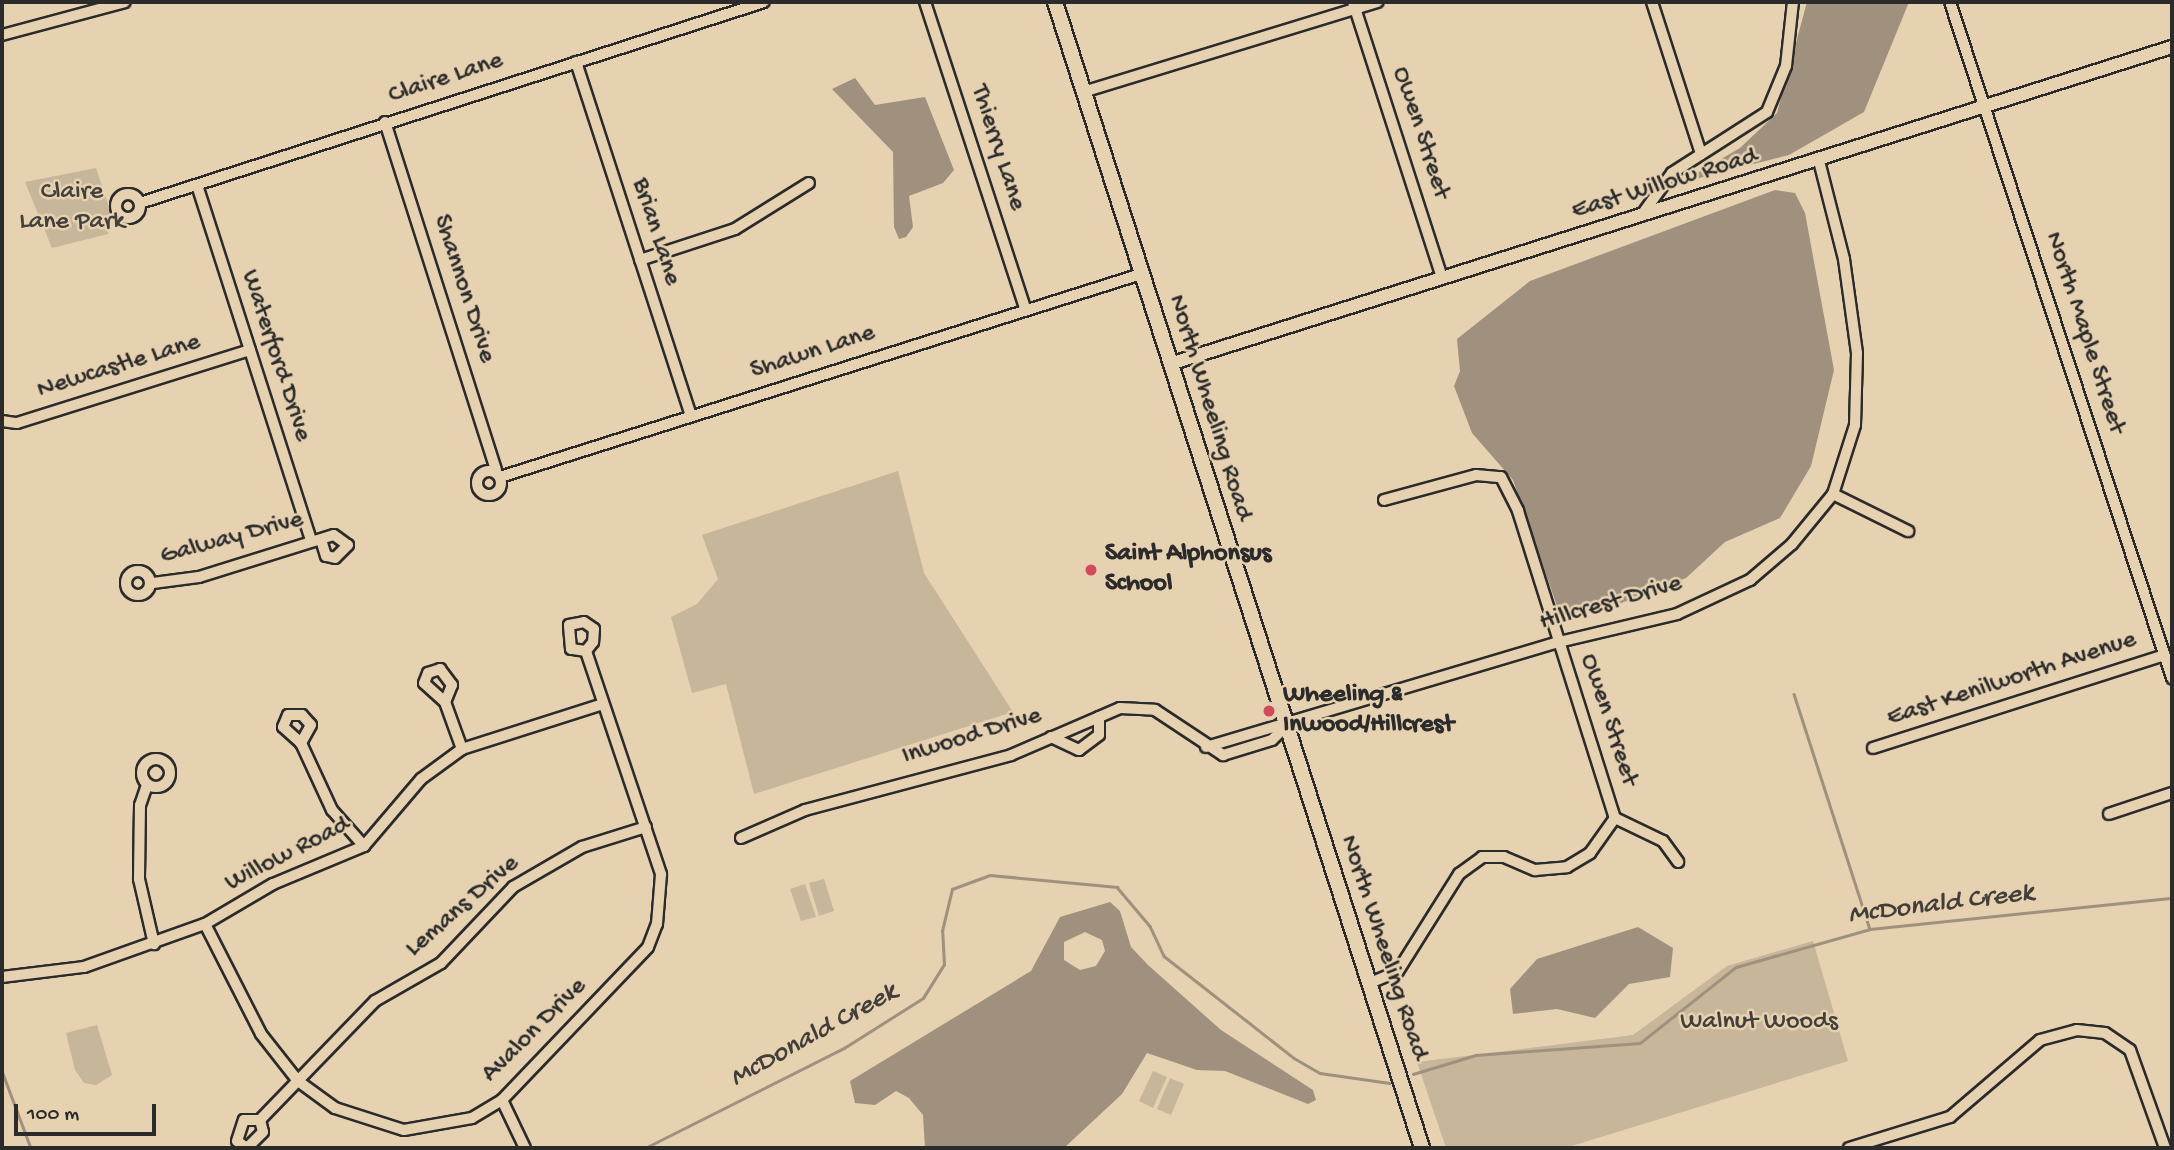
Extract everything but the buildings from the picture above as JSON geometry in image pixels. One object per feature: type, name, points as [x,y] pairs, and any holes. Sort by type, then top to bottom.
[{"type":"main road","name":"North Wheeling Road","points":[[1055,2],[1284,728],[1370,983],[1422,1148]]},
{"type":"street","points":[[2,35],[105,5],[125,2]]},
{"type":"street","name":"Claire Lane","points":[[143,202],[764,2]]},
{"type":"street","name":"Thierry Lane","points":[[925,2],[1025,308]]},
{"type":"street","points":[[1083,92],[1354,5],[1378,2]]},
{"type":"street","points":[[1651,2],[1701,154]]},
{"type":"street","points":[[1641,217],[1672,173],[1767,113],[1786,66],[1793,2]]},
{"type":"street","name":"North Maple Street","points":[[1950,2],[2172,678]]},
{"type":"street","name":"Owen Street","points":[[1354,5],[1443,277]]},
{"type":"street","name":"East Willow Road","points":[[1170,364],[1819,161],[2172,47]]},
{"type":"street","name":"Brian Lane","points":[[576,62],[691,416]]},
{"type":"street","name":"Shannon Drive","points":[[386,122],[498,473]]},
{"type":"street","name":"Hillcrest Drive","points":[[1284,728],[1559,642],[1677,614],[1750,580],[1792,544],[1833,494],[1855,425],[1857,353],[1844,259],[1819,161]]},
{"type":"street","points":[[640,260],[735,229],[809,183]]},
{"type":"street","name":"Waterford Drive","points":[[197,185],[250,350],[316,540]]},
{"type":"street","name":"Shawn Lane","points":[[498,473],[691,416],[1025,308],[1141,274]]},
{"type":"street","name":"Newcastle Lane","points":[[2,421],[17,424],[250,350]]},
{"type":"street","name":"Owen Street","points":[[1384,500],[1476,475],[1501,477],[1518,511],[1615,818]]},
{"type":"street","points":[[1833,494],[1908,531]]},
{"type":"street","name":"Galway Drive","points":[[153,583],[200,577],[316,540]]},
{"type":"street","name":"Avalon Drive","points":[[205,924],[261,1034],[298,1081],[335,1108],[404,1130],[472,1118],[502,1100],[648,947],[661,874],[586,652]]},
{"type":"street","name":"East Kenilworth Avenue","points":[[1873,748],[2165,654]]},
{"type":"street","points":[[445,702],[462,749]]},
{"type":"street","name":"Willow Road","points":[[2,977],[84,967],[205,924],[273,884],[363,846],[421,779],[462,749],[603,704]]},
{"type":"street","name":"Inwood Drive","points":[[741,838],[805,810],[1011,755],[1120,708],[1155,710],[1206,747],[1223,755],[1272,740],[1284,728]]},
{"type":"street","points":[[1051,737],[1079,750],[1099,735],[1099,717]]},
{"type":"street","points":[[301,743],[332,810],[363,846]]},
{"type":"street","points":[[146,785],[140,804],[139,879],[154,944]]},
{"type":"street","points":[[2109,814],[2172,793]]},
{"type":"street","points":[[1370,983],[1398,971],[1459,874],[1482,858],[1504,857],[1535,870],[1567,867],[1590,853],[1615,818],[1663,841],[1678,862]]},
{"type":"street","name":"Lemans Drive","points":[[261,1120],[374,1001],[469,938],[513,887],[582,847],[646,827]]},
{"type":"street","points":[[1849,1148],[1950,1117],[2040,1040],[2077,1030],[2105,1033],[2130,1050],[2165,1148]]},
{"type":"street","points":[[502,1100],[525,1148]]},
{"type":"green space","name":"Claire Lane Park","points":[[96,168],[111,213],[108,234],[52,248],[25,182]]},
{"type":"green space","points":[[898,471],[924,573],[1013,712],[754,794],[726,684],[692,693],[671,617],[697,604],[718,579],[702,535]]},
{"type":"green space","points":[[824,879],[834,911],[819,916],[809,883]]},
{"type":"green space","points":[[805,884],[816,917],[801,921],[790,889]]},
{"type":"green space","name":"Walnut Woods","points":[[1813,941],[1848,1061],[1565,1148],[1446,1148],[1417,1062],[1633,1035],[1727,966]]},
{"type":"green space","points":[[97,1025],[112,1075],[96,1085],[84,1083],[75,1070],[66,1033]]},
{"type":"green space","points":[[1153,1071],[1167,1077],[1153,1108],[1139,1101]]},
{"type":"green space","points":[[1170,1078],[1184,1084],[1171,1115],[1157,1109]]},
{"type":"shaded area","points":[[1807,2],[1909,2],[1864,112],[1789,155],[1680,183],[1740,148],[1777,113]]},
{"type":"shaded area","points":[[855,78],[875,105],[925,97],[954,170],[943,183],[909,196],[913,227],[906,237],[899,239],[894,227],[893,152],[832,89]]},
{"type":"shaded area","points":[[1775,190],[1795,193],[1805,213],[1834,370],[1811,466],[1780,518],[1725,542],[1686,578],[1603,610],[1571,615],[1557,606],[1513,480],[1472,433],[1454,386],[1460,371],[1457,339],[1530,281]]},
{"type":"shaded area","points":[[1110,902],[1120,911],[1131,947],[1148,965],[1221,1030],[1313,1090],[1316,1100],[1308,1104],[1225,1071],[1197,1070],[1147,1053],[1122,1094],[1064,1148],[925,1148],[923,1115],[909,1098],[896,1091],[875,1105],[855,1103],[850,1081],[1031,971],[1060,917]],"holes":[[[1085,932],[1102,940],[1105,951],[1096,966],[1080,970],[1064,960],[1064,942]]]},
{"type":"shaded area","points":[[1638,927],[1673,948],[1670,977],[1629,984],[1595,1018],[1557,1009],[1513,1014],[1510,989],[1537,959]]},
{"type":"waterway","points":[[1794,694],[1870,929]]},
{"type":"waterway","name":"McDonald Creek","points":[[645,1148],[844,1048],[923,998],[944,965],[942,931],[952,889],[990,875],[1117,887],[1150,926],[1164,956],[1294,1058],[1320,1073],[1389,1083]]},
{"type":"waterway","name":"McDonald Creek","points":[[1413,1074],[1476,1055],[1640,1043],[1736,967],[1870,929],[2172,898]]},
{"type":"waterway","name":"McDonald Creek","points":[[2,1071],[31,1148]]},
{"type":"place","name":"Saint Alphonsus School","points":[[1091,570]]},
{"type":"place","name":"Wheeling & Inwood/Hillcrest","points":[[1269,711]]}]
